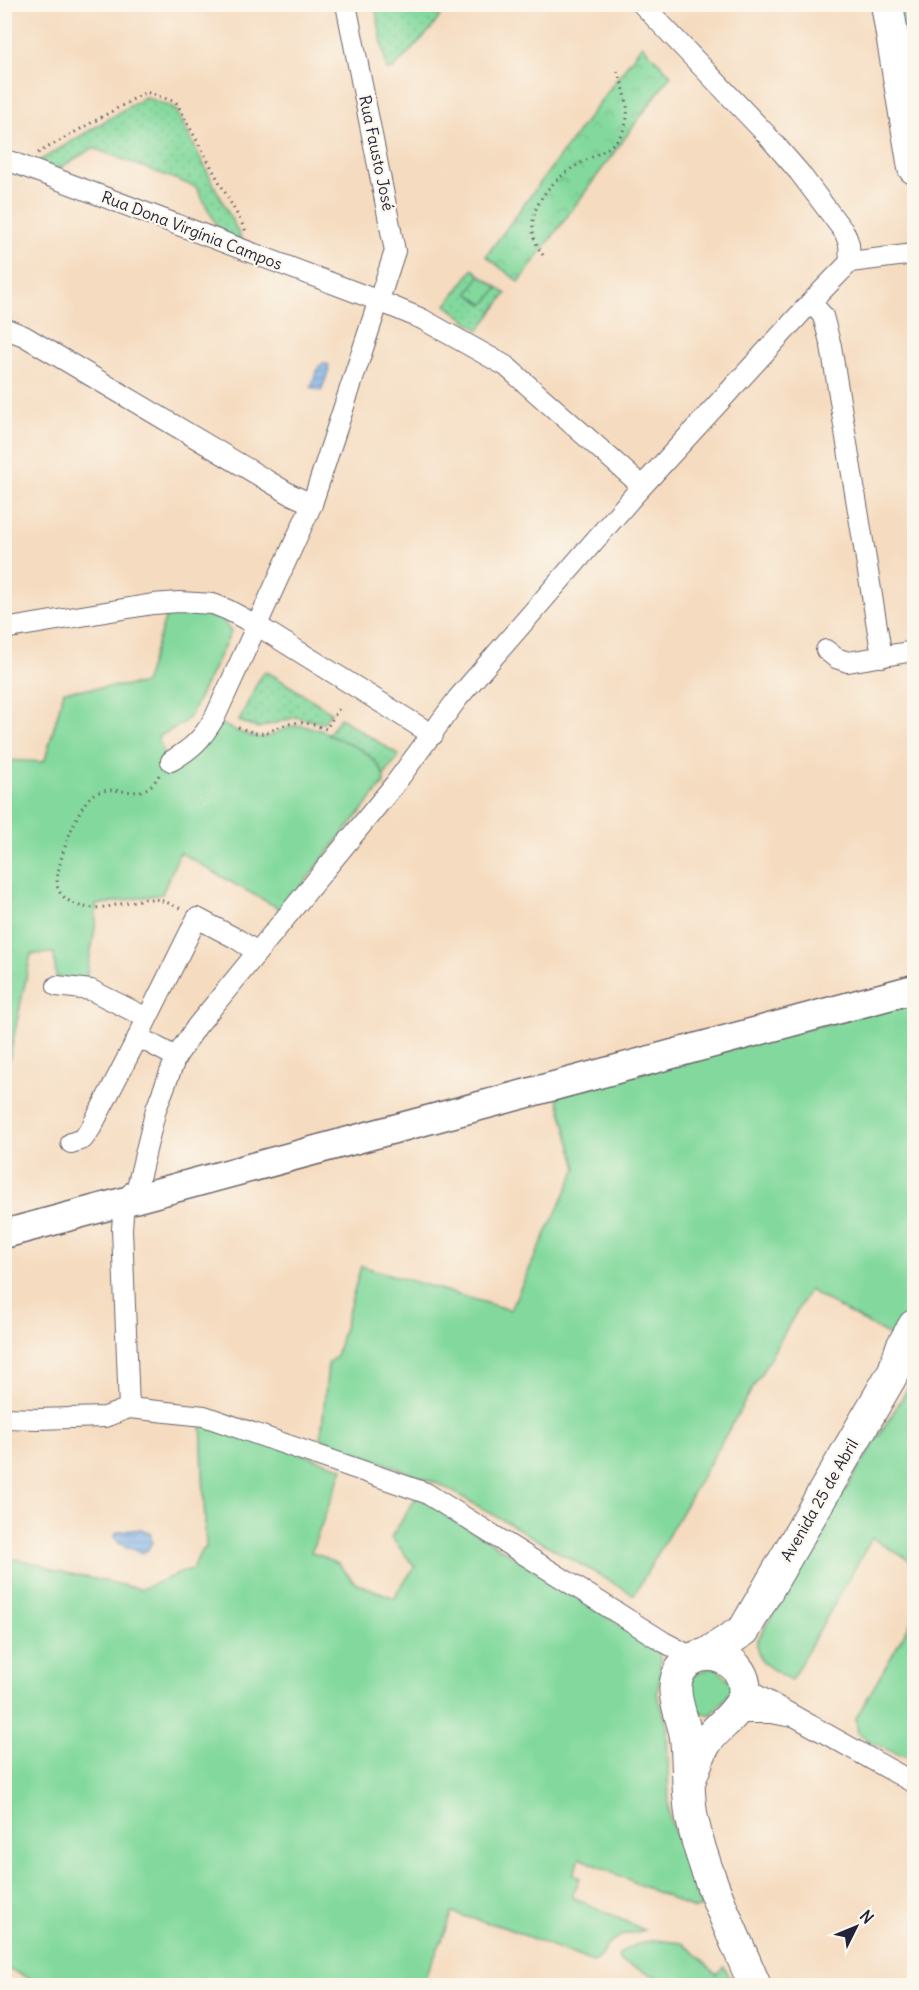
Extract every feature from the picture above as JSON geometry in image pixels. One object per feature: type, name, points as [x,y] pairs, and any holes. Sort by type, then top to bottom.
[{"type":"main road","points":[[887,4],[915,168]]},
{"type":"main road","points":[[4,1234],[915,989]]},
{"type":"main road","name":"Avenida 25 de Abril","points":[[689,1674],[744,1630],[904,1360],[902,1347],[915,1326]]},
{"type":"main road","name":"Avenida 25 de Abril","points":[[736,1699],[744,1630]]},
{"type":"main road","points":[[689,1674],[718,1655],[727,1659],[735,1665],[736,1699],[704,1745],[689,1782]]},
{"type":"main road","points":[[689,1674],[685,1713],[693,1719],[703,1723],[714,1723],[736,1699]]},
{"type":"main road","points":[[689,1674],[686,1736],[692,1817],[704,1867],[755,1986]]},
{"type":"street","name":"Rua Fausto José","points":[[165,767],[203,738],[258,626],[312,504],[395,251],[346,4]]},
{"type":"street","points":[[642,4],[733,98],[799,172],[845,233],[849,244],[850,262]]},
{"type":"street","name":"Rua Dona Virgínia Campos","points":[[4,159],[422,319],[506,366],[642,486]]},
{"type":"street","points":[[129,1408],[122,1229],[124,1201],[137,1186],[156,1109],[176,1058],[196,1026],[395,784],[458,698],[642,486],[811,302],[850,262],[915,254]]},
{"type":"street","points":[[811,302],[823,316],[831,346],[882,657]]},
{"type":"street","points":[[4,328],[24,336],[290,494],[312,504]]},
{"type":"street","points":[[4,629],[153,604],[179,602],[213,604],[258,626],[433,735]]},
{"type":"street","points":[[826,650],[836,658],[848,662],[915,651]]},
{"type":"street","points":[[71,1143],[83,1139],[91,1128],[197,918],[257,952]]},
{"type":"street","points":[[57,986],[91,990],[147,1018]]},
{"type":"street","points":[[138,1037],[176,1058]]},
{"type":"street","points":[[4,1418],[105,1417],[129,1408],[204,1416],[426,1493],[664,1642],[689,1674]]},
{"type":"street","points":[[736,1699],[771,1713],[798,1718]]},
{"type":"street","points":[[736,1699],[798,1718],[915,1784]]},
{"type":"path","points":[[543,255],[536,245],[531,226],[534,212],[542,197],[566,173],[610,147],[620,137],[626,124],[625,88],[617,69]]},
{"type":"path","points":[[34,155],[146,92],[176,102],[250,240]]},
{"type":"path","points":[[238,727],[255,734],[270,732],[292,723],[308,723],[326,729],[341,705]]},
{"type":"path","points":[[165,767],[153,785],[142,792],[111,791],[95,794],[84,802],[76,817],[57,877],[58,889],[64,898],[76,906],[101,907],[152,899],[162,901],[197,918]]},
{"type":"green space","points":[[375,4],[448,5],[431,29],[393,69],[387,70]]},
{"type":"green space","points":[[898,5],[914,5],[914,107]]},
{"type":"green space","points":[[642,45],[671,75],[519,282],[486,256]]},
{"type":"green space","points":[[145,97],[175,108],[244,244],[223,237],[196,187],[93,148],[53,172],[36,163]]},
{"type":"green space","points":[[473,269],[480,275],[468,293],[484,305],[498,288],[506,294],[479,330],[446,305]]},
{"type":"green space","points":[[480,275],[498,288],[484,305],[468,293]]},
{"type":"green space","points":[[167,613],[199,614],[222,619],[231,632],[190,716],[182,724],[158,737],[165,757],[221,724],[247,735],[261,737],[291,727],[305,726],[328,733],[364,752],[379,765],[384,783],[282,910],[180,852],[162,894],[96,905],[96,922],[86,979],[56,977],[54,953],[31,954],[5,1079],[5,760],[43,762],[45,760],[64,691],[144,684]]},
{"type":"green space","points":[[265,672],[331,712],[323,723],[296,717],[258,728],[239,721],[260,677]]},
{"type":"green space","points":[[340,718],[399,755],[384,776],[368,755],[353,745],[328,735]]},
{"type":"green space","points":[[914,1000],[914,1313],[898,1341],[809,1290],[634,1595],[443,1486],[321,1438],[328,1364],[336,1356],[361,1266],[510,1310],[577,1168],[557,1096]]},
{"type":"green space","points":[[914,1379],[914,1563],[872,1538],[791,1680],[762,1661],[757,1649],[757,1641],[836,1505]]},
{"type":"green space","points":[[201,1420],[343,1468],[311,1552],[338,1563],[355,1583],[395,1598],[398,1590],[415,1567],[391,1537],[418,1495],[659,1650],[661,1672],[657,1693],[667,1724],[669,1816],[701,1908],[694,1909],[580,1858],[573,1875],[580,1878],[572,1897],[644,1930],[616,1938],[593,1962],[503,1927],[452,1913],[423,1981],[432,1985],[49,1986],[5,1968],[4,1557],[141,1589],[193,1568],[201,1551],[206,1548]]},
{"type":"green space","points":[[914,1617],[914,1758],[885,1749],[858,1734],[856,1718]]},
{"type":"green space","points":[[714,1665],[735,1687],[712,1714],[705,1714],[694,1708],[687,1679]]},
{"type":"green space","points":[[655,1940],[682,1943],[716,1974],[724,1967],[734,1985],[666,1985],[659,1978],[621,1962],[618,1956],[625,1949]]},
{"type":"water","points":[[323,363],[329,365],[327,369],[329,370],[321,391],[311,387],[319,366]]},
{"type":"water","points":[[141,1529],[150,1533],[152,1542],[148,1550],[142,1553],[120,1544],[114,1537],[117,1532]]}]
